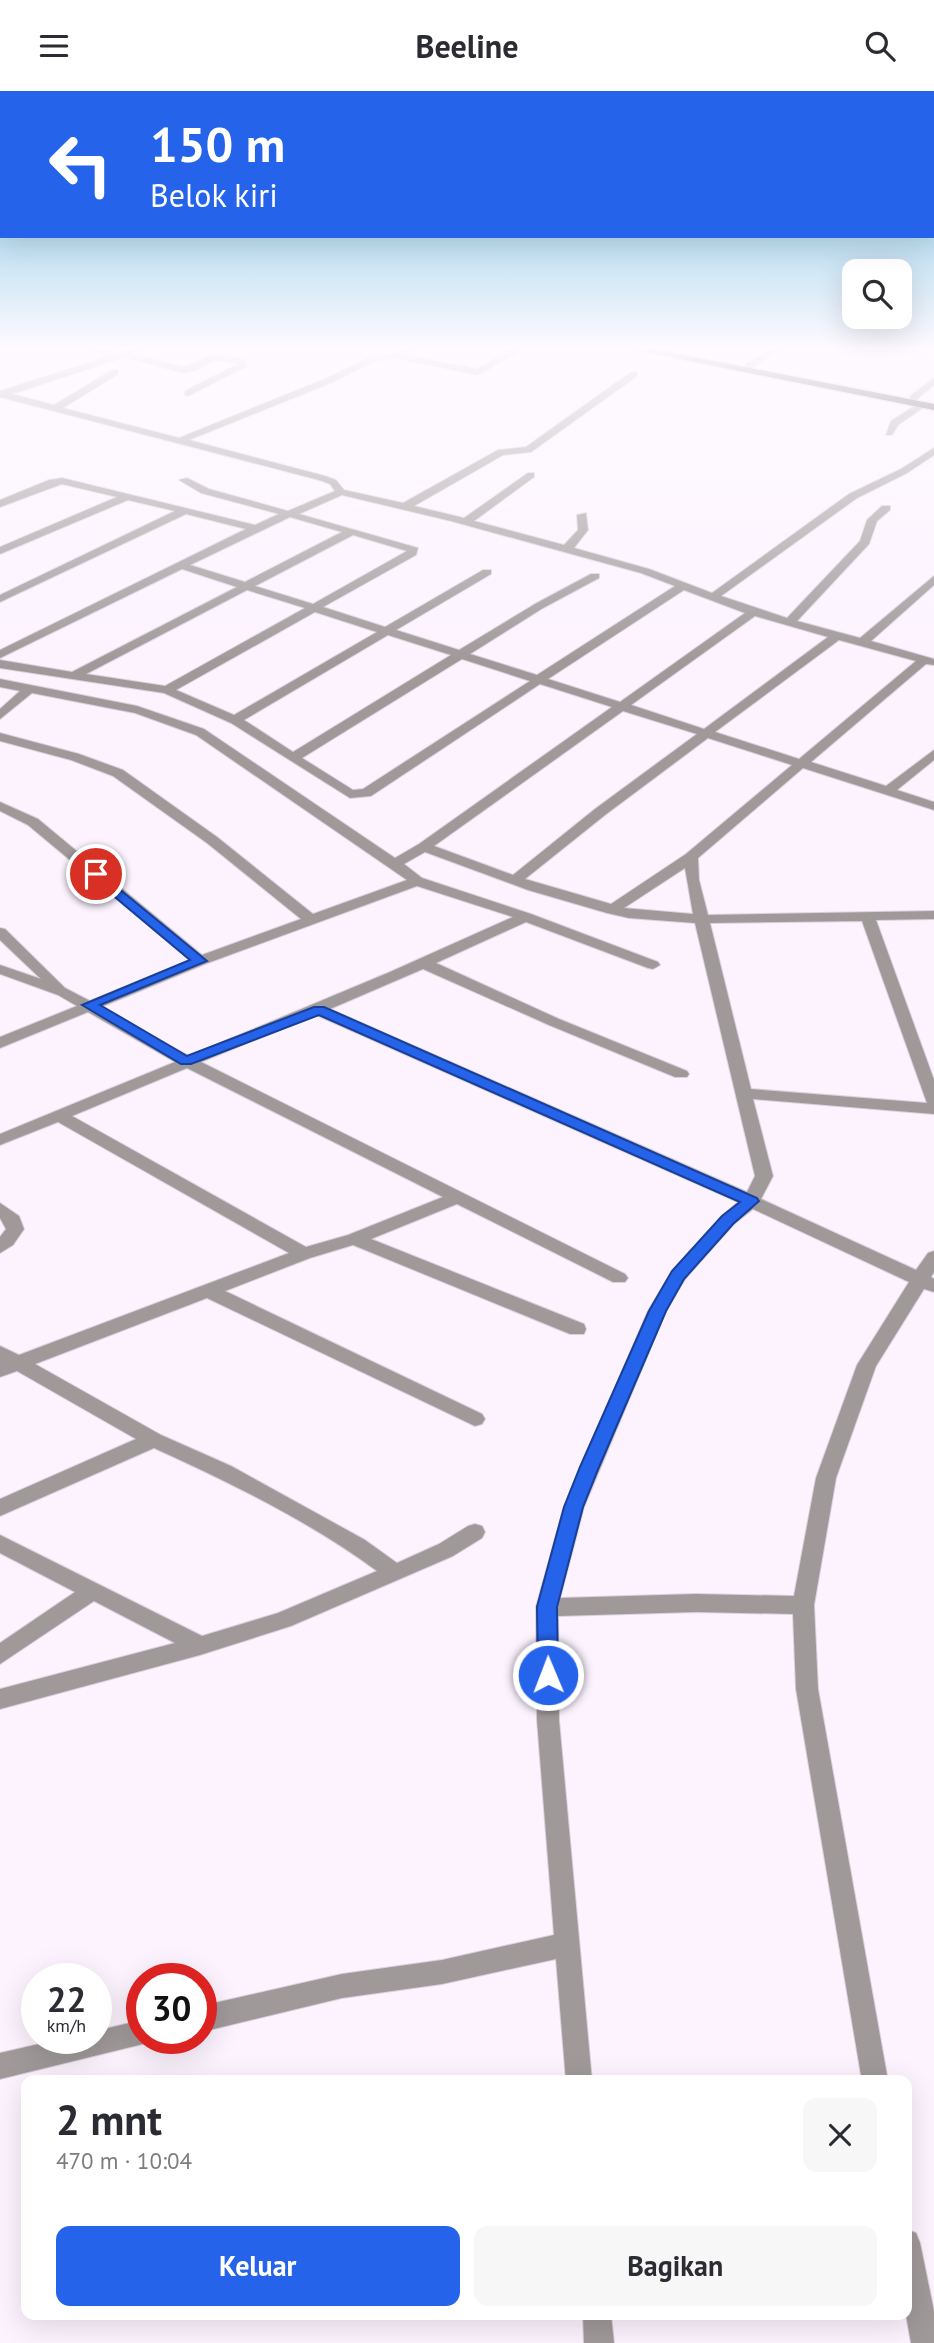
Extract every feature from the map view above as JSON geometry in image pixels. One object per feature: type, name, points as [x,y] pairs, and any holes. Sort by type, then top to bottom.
[{"type":"street","points":[[221,450],[334,482],[341,492]]},
{"type":"street","points":[[406,506],[501,452],[527,450]]},
{"type":"street","points":[[713,597],[853,496],[904,471],[934,451]]},
{"type":"street","points":[[465,522],[531,475]]},
{"type":"street","points":[[167,690],[412,553],[409,546],[205,491],[184,480]]},
{"type":"street","points":[[0,504],[57,481],[256,528]]},
{"type":"street","points":[[0,655],[256,528],[341,492],[406,506],[640,570],[753,612],[929,661]]},
{"type":"street","points":[[0,551],[129,496]]},
{"type":"street","points":[[790,622],[865,543],[872,520],[886,508]]},
{"type":"street","points":[[0,599],[186,510]]},
{"type":"street","points":[[565,550],[585,530],[586,524],[582,515]]},
{"type":"street","points":[[73,676],[352,531]]},
{"type":"street","points":[[180,565],[934,806]]},
{"type":"street","points":[[235,720],[487,572]]},
{"type":"street","points":[[294,757],[595,576]]},
{"type":"street","points":[[863,642],[934,579]]},
{"type":"street","points":[[0,664],[167,690],[235,720],[350,794],[363,795],[682,586]]},
{"type":"street","points":[[399,862],[753,612]]},
{"type":"street","points":[[517,879],[600,812],[838,635]]},
{"type":"street","points":[[612,910],[691,857],[798,764],[929,661]]},
{"type":"street","points":[[0,683],[134,707],[175,720],[200,733],[399,862],[416,881],[526,917],[653,965]]},
{"type":"street","points":[[0,715],[29,689]]},
{"type":"street","points":[[0,737],[75,757],[118,773],[212,840],[313,921]]},
{"type":"street","points":[[889,790],[934,754]]},
{"type":"street","points":[[0,806],[33,822],[200,961]]},
{"type":"street","points":[[421,849],[517,879],[533,887],[612,910],[656,917],[702,919],[934,915]]},
{"type":"street","points":[[579,2075],[548,1720],[547,1607],[574,1507],[657,1311],[678,1275],[700,1248],[749,1200],[764,1176],[762,1158],[742,1093],[692,880],[691,857]]},
{"type":"street","points":[[0,1043],[200,961],[416,881]]},
{"type":"street","points":[[867,915],[934,1102]]},
{"type":"street","points":[[0,1140],[186,1061],[319,1010],[526,917]]},
{"type":"street","points":[[0,932],[63,992]]},
{"type":"street","points":[[425,964],[681,1074]]},
{"type":"street","points":[[0,969],[63,992],[186,1061],[456,1198],[620,1277]]},
{"type":"street","points":[[319,1010],[718,1186],[926,1282]]},
{"type":"street","points":[[742,1093],[934,1109]]},
{"type":"street","points":[[58,1115],[304,1255]]},
{"type":"street","points":[[9,1367],[456,1198]]},
{"type":"street","points":[[0,1209],[13,1220],[15,1229],[0,1247]]},
{"type":"street","points":[[354,1238],[576,1329]]},
{"type":"street","points":[[874,2075],[807,1689],[803,1605],[826,1478],[867,1365],[926,1282],[934,1257]]},
{"type":"street","points":[[208,1291],[475,1419]]},
{"type":"street","points":[[0,1353],[9,1367],[154,1440],[224,1471],[358,1546],[395,1573]]},
{"type":"street","points":[[0,1508],[154,1440]]},
{"type":"street","points":[[0,1699],[200,1646],[283,1620],[446,1550],[475,1532]]},
{"type":"street","points":[[0,1543],[200,1646]]},
{"type":"street","points":[[0,1655],[92,1591]]},
{"type":"street","points":[[547,1607],[696,1603],[803,1605]]},
{"type":"street","points":[[217,2015],[342,1986],[442,1972],[568,1944]]},
{"type":"street","points":[[0,2066],[126,2037]]},
{"type":"street","points":[[912,2273],[926,2343]]},
{"type":"street","points":[[597,2320],[599,2343]]},
{"type":"route","points":[[96,874],[200,961],[89,1005],[186,1061],[319,1010],[751,1201],[727,1220],[678,1275],[657,1311],[590,1467],[574,1507],[547,1607],[548,1675]]}]
